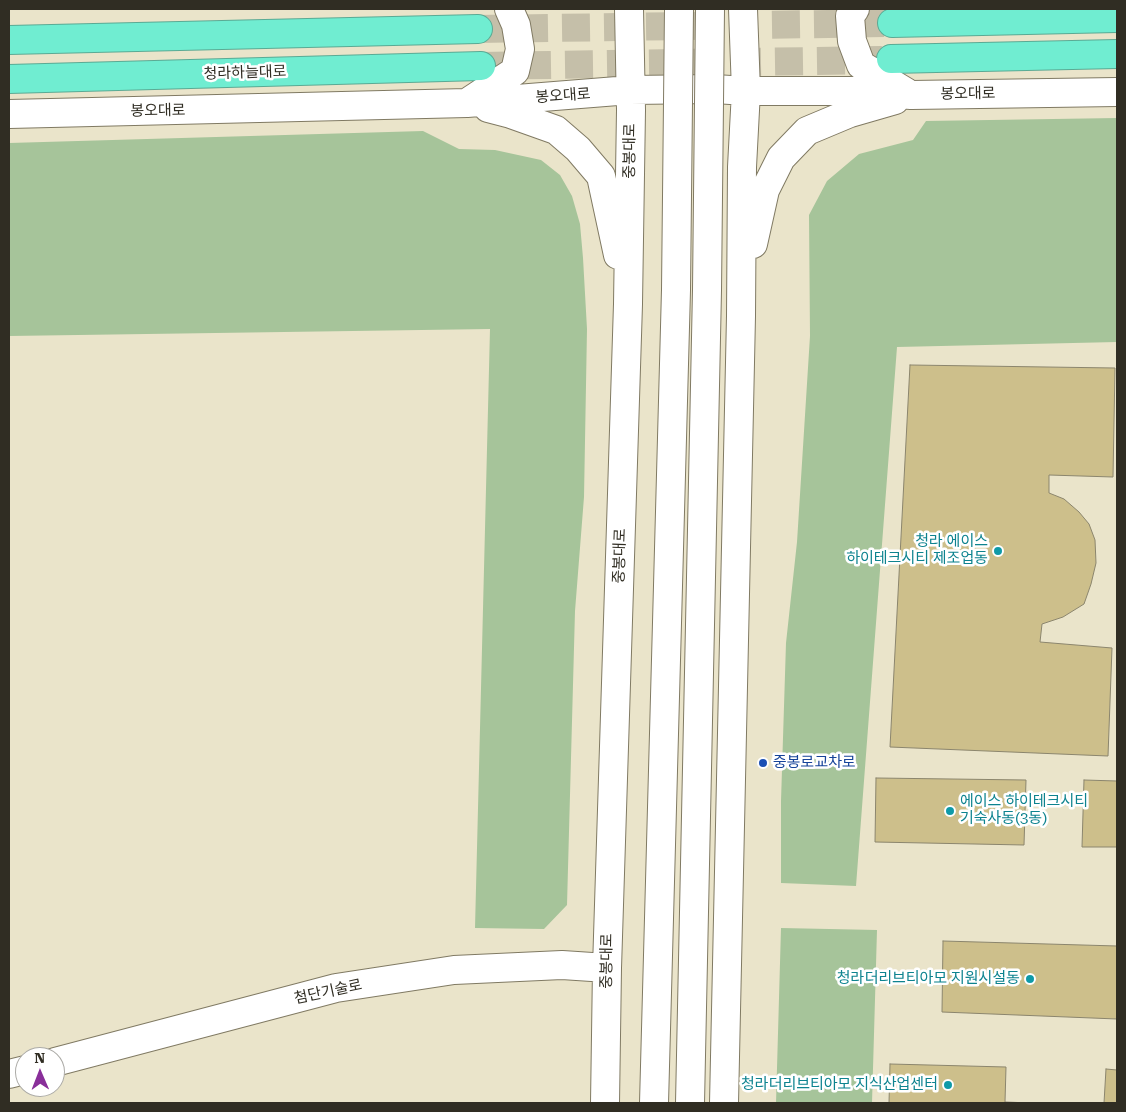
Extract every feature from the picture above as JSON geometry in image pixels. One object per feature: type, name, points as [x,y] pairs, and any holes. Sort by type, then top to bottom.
[{"type":"highway","points":[[892,23],[1117,18]]},
{"type":"highway","points":[[9,40],[478,29]]},
{"type":"highway","points":[[891,60],[1117,54]]},
{"type":"highway","name":"청라하늘대로","points":[[9,79],[481,66]]},
{"type":"main road","points":[[467,103],[515,71],[520,49],[516,25],[509,9]]},
{"type":"main road","name":"중봉대로","points":[[605,1103],[607,968],[628,304],[629,9]]},
{"type":"main road","points":[[654,1103],[676,290],[679,9]]},
{"type":"main road","points":[[690,1103],[708,290],[710,9]]},
{"type":"main road","points":[[724,1103],[741,316],[742,167],[746,91],[743,9]]},
{"type":"main road","points":[[855,9],[850,16],[852,41],[861,65],[910,95]]},
{"type":"main road","name":"봉오대로","points":[[9,114],[467,103],[630,90],[858,90],[910,95],[1117,92]]},
{"type":"main road","points":[[741,316],[754,236],[765,190],[781,158],[807,131],[850,113],[910,95]]},
{"type":"main road","points":[[467,103],[511,114],[556,130],[578,149],[601,176],[628,304]]},
{"type":"main road","name":"첨단기술로","points":[[65,1059],[336,988],[454,970],[562,965],[607,968]]},
{"type":"green space","points":[[1117,118],[1117,342],[897,347],[856,886],[781,883],[781,801],[786,643],[797,542],[810,336],[809,215],[827,181],[859,154],[913,140],[926,121]]},
{"type":"green space","points":[[423,131],[459,149],[495,150],[541,160],[560,175],[572,196],[580,224],[587,329],[584,497],[575,611],[567,905],[544,929],[475,928],[490,329],[9,336],[9,143]]},
{"type":"green space","points":[[781,928],[877,930],[872,1103],[776,1103]]},
{"type":"building","name":"청라 에이스 하이테크시티 제조업동","points":[[910,365],[1115,368],[1113,477],[1049,475],[1049,493],[1064,499],[1089,524],[1095,540],[1096,563],[1084,604],[1063,617],[1042,624],[1040,642],[1112,648],[1108,756],[890,747]]},
{"type":"building","name":"에이스 하이테크시티 기숙사동(3동)","points":[[876,778],[1026,780],[1024,845],[875,842]]},
{"type":"building","points":[[1084,780],[1117,781],[1117,847],[1082,847]]},
{"type":"building","name":"청라더리브티아모 지원시설동","points":[[943,941],[1117,946],[1117,1019],[942,1012]]},
{"type":"building","name":"청라더리브티아모 지식산업센터","points":[[890,1064],[1006,1067],[1005,1102],[1031,1103],[889,1103]]},
{"type":"building","points":[[1106,1069],[1117,1070],[1117,1103],[1104,1103]]},
{"type":"tunnel","points":[[478,29],[892,23]]},
{"type":"tunnel","points":[[481,66],[882,60]]},
{"type":"place","name":"청라 에이스 하이테크시티 제조업동","points":[[998,551]]},
{"type":"place","name":"중봉로교차로","points":[[763,763]]},
{"type":"place","name":"에이스 하이테크시티 기숙사동(3동)","points":[[950,811]]},
{"type":"place","name":"청라더리브티아모 지원시설동","points":[[1030,979]]},
{"type":"place","name":"청라더리브티아모 지식산업센터","points":[[948,1085]]}]
